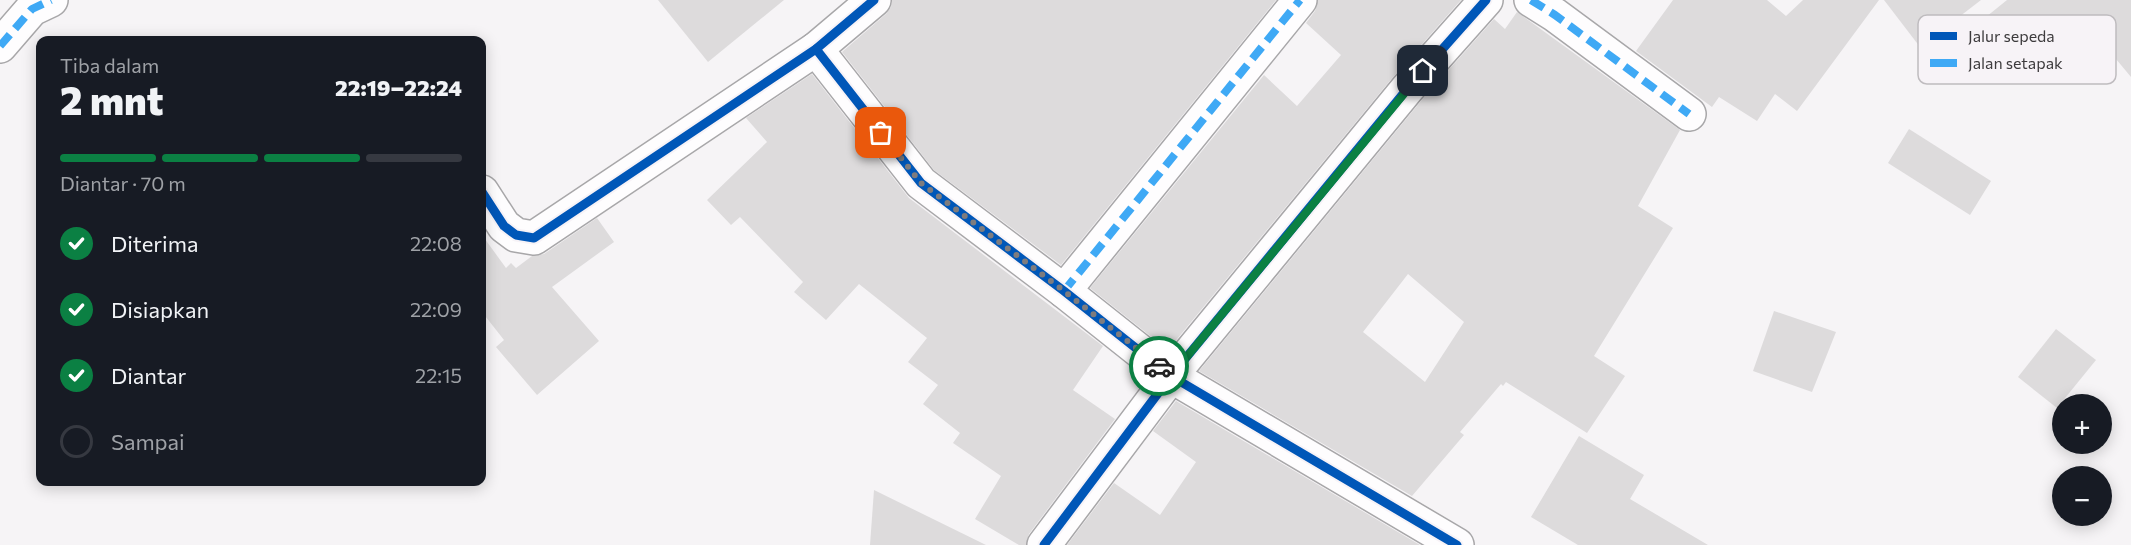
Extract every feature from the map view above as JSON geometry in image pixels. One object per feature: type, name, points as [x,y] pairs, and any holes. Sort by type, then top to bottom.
[{"type":"street","points":[[0,46],[32,9],[51,0]]},
{"type":"street","points":[[486,198],[504,226],[516,235],[534,238],[816,49],[874,0]]},
{"type":"street","points":[[1064,291],[1300,0]]},
{"type":"street","points":[[1044,545],[1171,376],[1407,89],[1486,0]]},
{"type":"street","points":[[1531,0],[1689,114]]},
{"type":"street","points":[[816,49],[921,183],[1064,291],[1171,376],[1457,545]]},
{"type":"building","points":[[658,0],[784,0],[708,62]]},
{"type":"building","points":[[892,0],[1276,0],[1061,265],[934,170],[842,52],[886,14],[891,7]]},
{"type":"building","points":[[1318,0],[1461,0],[1393,77],[1168,350],[1090,288],[1264,75],[1297,106],[1341,55],[1306,23],[1315,11]]},
{"type":"building","points":[[1673,0],[1767,0],[1786,16],[1803,0],[1879,0],[1797,111],[1775,94],[1757,121],[1719,97],[1712,107],[1636,51]]},
{"type":"building","points":[[1884,0],[1981,0],[1962,15],[1918,15],[1918,44]]},
{"type":"building","points":[[2007,0],[2131,0],[2131,77],[2116,59],[2116,15],[1988,15]]},
{"type":"building","points":[[1517,12],[1680,130],[1638,206],[1673,228],[1594,356],[1625,376],[1587,433],[1506,382],[1503,386],[1501,384],[1460,432],[1464,435],[1412,496],[1199,371],[1421,101],[1494,19],[1505,29]],"holes":[[[1408,274],[1464,322],[1425,382],[1363,332]]]},
{"type":"building","points":[[812,74],[909,198],[1103,346],[1073,390],[1115,419],[1029,534],[1026,545],[1019,545],[975,519],[1001,476],[953,443],[960,433],[923,404],[938,385],[908,362],[927,338],[859,284],[826,320],[794,292],[803,282],[740,217],[731,225],[707,200],[767,142],[746,118]]},
{"type":"building","points":[[1909,129],[1991,181],[1970,215],[1888,163]]},
{"type":"building","points":[[597,218],[614,242],[552,287],[599,341],[537,395],[496,347],[504,340],[486,317],[486,240],[506,268],[511,263],[516,268],[532,256],[544,254]]},
{"type":"building","points":[[1774,311],[1836,332],[1812,392],[1753,371]]},
{"type":"building","points":[[2056,329],[2096,360],[2068,394],[2052,394],[2052,404],[2018,377]]},
{"type":"building","points":[[1176,401],[1420,545],[1067,545],[1114,483],[1160,515],[1196,462],[1153,431]]},
{"type":"building","points":[[1579,436],[1644,475],[1630,499],[1708,545],[1578,545],[1531,517]]},
{"type":"building","points":[[874,490],[986,545],[870,545]]},
{"type":"marked path","points":[[0,46],[32,9],[51,0]]},
{"type":"marked path","points":[[1064,291],[1300,0]]},
{"type":"marked path","points":[[1531,0],[1555,15],[1689,114]]},
{"type":"cycle path","points":[[486,198],[504,226],[516,235],[534,238],[816,49],[874,0]]},
{"type":"cycle path","points":[[1044,545],[1171,376],[1407,89],[1486,0]]},
{"type":"cycle path","points":[[816,49],[921,183],[1064,291],[1171,376],[1457,545]]},
{"type":"way so far","points":[[881,133],[921,183],[1159,366]]},
{"type":"route","points":[[1159,366],[1171,376],[1423,71]]}]
